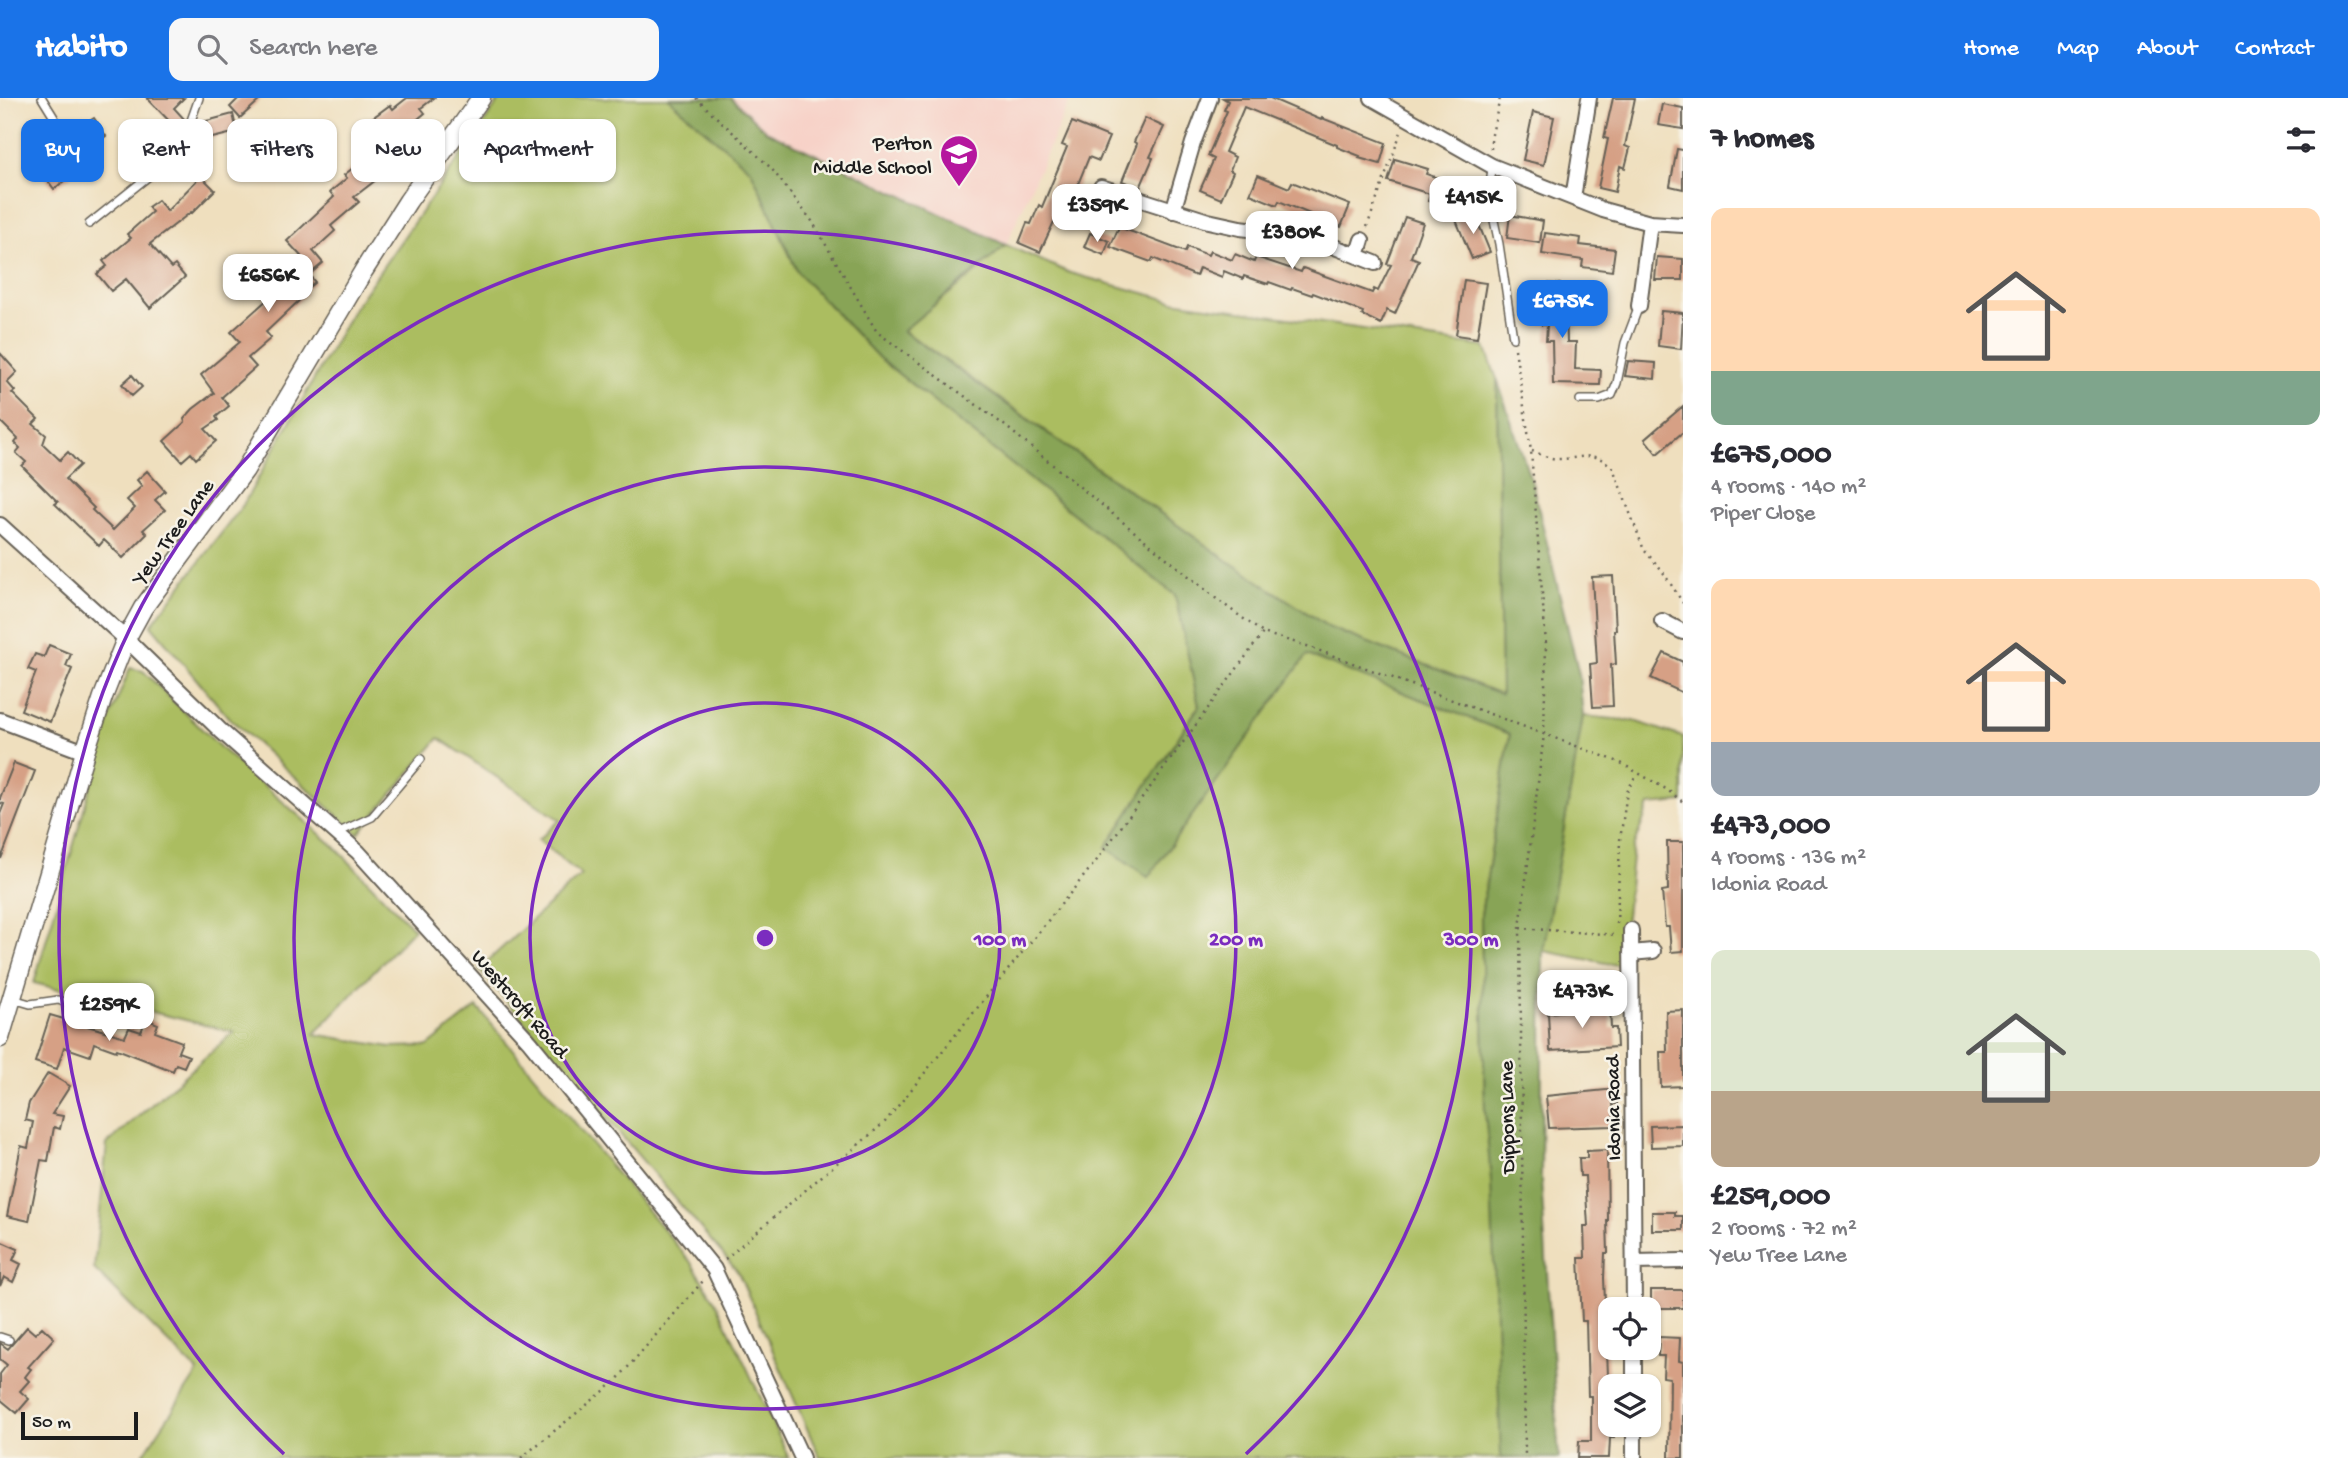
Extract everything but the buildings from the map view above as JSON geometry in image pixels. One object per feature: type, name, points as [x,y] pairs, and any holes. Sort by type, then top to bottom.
[{"type":"street","name":"Yew Tree Lane","points":[[0,1038],[85,752],[126,639],[143,608],[245,470],[364,270],[408,201],[481,98]]},
{"type":"street","points":[[1173,211],[1193,143],[1210,98]]},
{"type":"street","points":[[1372,98],[1492,166],[1603,211],[1650,223],[1683,225]]},
{"type":"street","points":[[1573,198],[1589,98]]},
{"type":"street","points":[[1101,187],[1173,211],[1240,228],[1322,242],[1375,263]]},
{"type":"street","points":[[1111,216],[1119,194]]},
{"type":"street","points":[[1639,306],[1650,223]]},
{"type":"street","points":[[1357,256],[1362,240]]},
{"type":"street","name":"Westcroft Road","points":[[0,524],[126,639],[221,731],[358,852],[530,1042],[714,1269],[802,1458]]},
{"type":"street","points":[[1662,621],[1683,632]]},
{"type":"street","points":[[0,720],[85,752]]},
{"type":"street","name":"Idonia Road","points":[[1631,930],[1634,1297]]},
{"type":"street","points":[[1631,953],[1653,951]]},
{"type":"street","points":[[1634,1262],[1683,1261]]},
{"type":"street","points":[[1634,1437],[1634,1458]]},
{"type":"lane","points":[[42,98],[55,119]]},
{"type":"lane","points":[[89,224],[164,164],[187,132],[199,98]]},
{"type":"lane","points":[[1492,166],[1489,197],[1513,338]]},
{"type":"lane","points":[[1580,400],[1600,400],[1612,395],[1625,343],[1639,306]]},
{"type":"lane","points":[[335,834],[372,817],[421,759]]},
{"type":"lane","points":[[10,998],[30,1004],[58,1000],[94,1011]]},
{"type":"lane","points":[[0,1337],[9,1340]]},
{"type":"path","points":[[696,98],[771,169],[812,221],[877,332],[1003,425],[1218,600],[1263,633],[1307,646],[1619,762],[1683,802]]},
{"type":"path","points":[[1492,166],[1491,139],[1500,98]]},
{"type":"path","points":[[1362,240],[1406,118]]},
{"type":"path","name":"Dippons Lane","points":[[1513,338],[1531,451],[1546,644],[1544,734],[1520,928],[1525,1458]]},
{"type":"path","points":[[1531,451],[1556,459],[1590,455],[1603,458],[1613,468],[1644,550],[1661,569],[1683,603]]},
{"type":"path","points":[[521,1458],[615,1382],[714,1269],[885,1122],[1097,860],[1263,633]]},
{"type":"path","points":[[1520,928],[1617,935],[1620,840],[1627,792],[1637,773]]},
{"type":"shaded area","name":"Perton Middle School","points":[[731,98],[1071,98],[1006,245],[766,131]]},
{"type":"green space","points":[[501,98],[668,98],[751,170],[798,273],[879,358],[1175,595],[1199,706],[1106,847],[1148,877],[1307,654],[1510,734],[1481,915],[1485,1111],[1500,1252],[1504,1458],[820,1458],[738,1272],[479,969],[581,875],[538,840],[560,820],[439,738],[358,834],[228,717],[151,625],[243,505],[354,308],[442,182],[445,182],[459,158],[459,182],[616,182],[616,119],[486,119]]},
{"type":"green space","points":[[668,98],[731,98],[766,131],[1006,245],[903,331],[1231,563],[1330,628],[1501,694],[1497,379],[1533,486],[1579,674],[1583,716],[1543,951],[1541,1179],[1559,1458],[1501,1458],[1491,1180],[1485,1111],[1481,915],[1510,734],[1307,655],[1148,877],[1106,847],[1199,706],[1175,595],[879,358],[798,273],[751,170]]},
{"type":"green space","points":[[1006,245],[1070,273],[1173,301],[1485,347],[1497,379],[1501,694],[1330,628],[1231,563],[903,330]]},
{"type":"green space","points":[[130,668],[143,671],[223,750],[335,847],[414,929],[314,1034],[391,1047],[428,1046],[477,1007],[690,1261],[718,1306],[789,1458],[141,1458],[198,1372],[94,1269],[107,1144],[234,1032],[34,983],[110,718]]},
{"type":"green space","points":[[1583,716],[1634,721],[1683,737],[1683,802],[1649,805],[1633,848],[1625,926],[1622,927],[1622,966],[1543,951]]},
{"type":"place","name":"Perton Middle School","points":[[959,188]]}]
